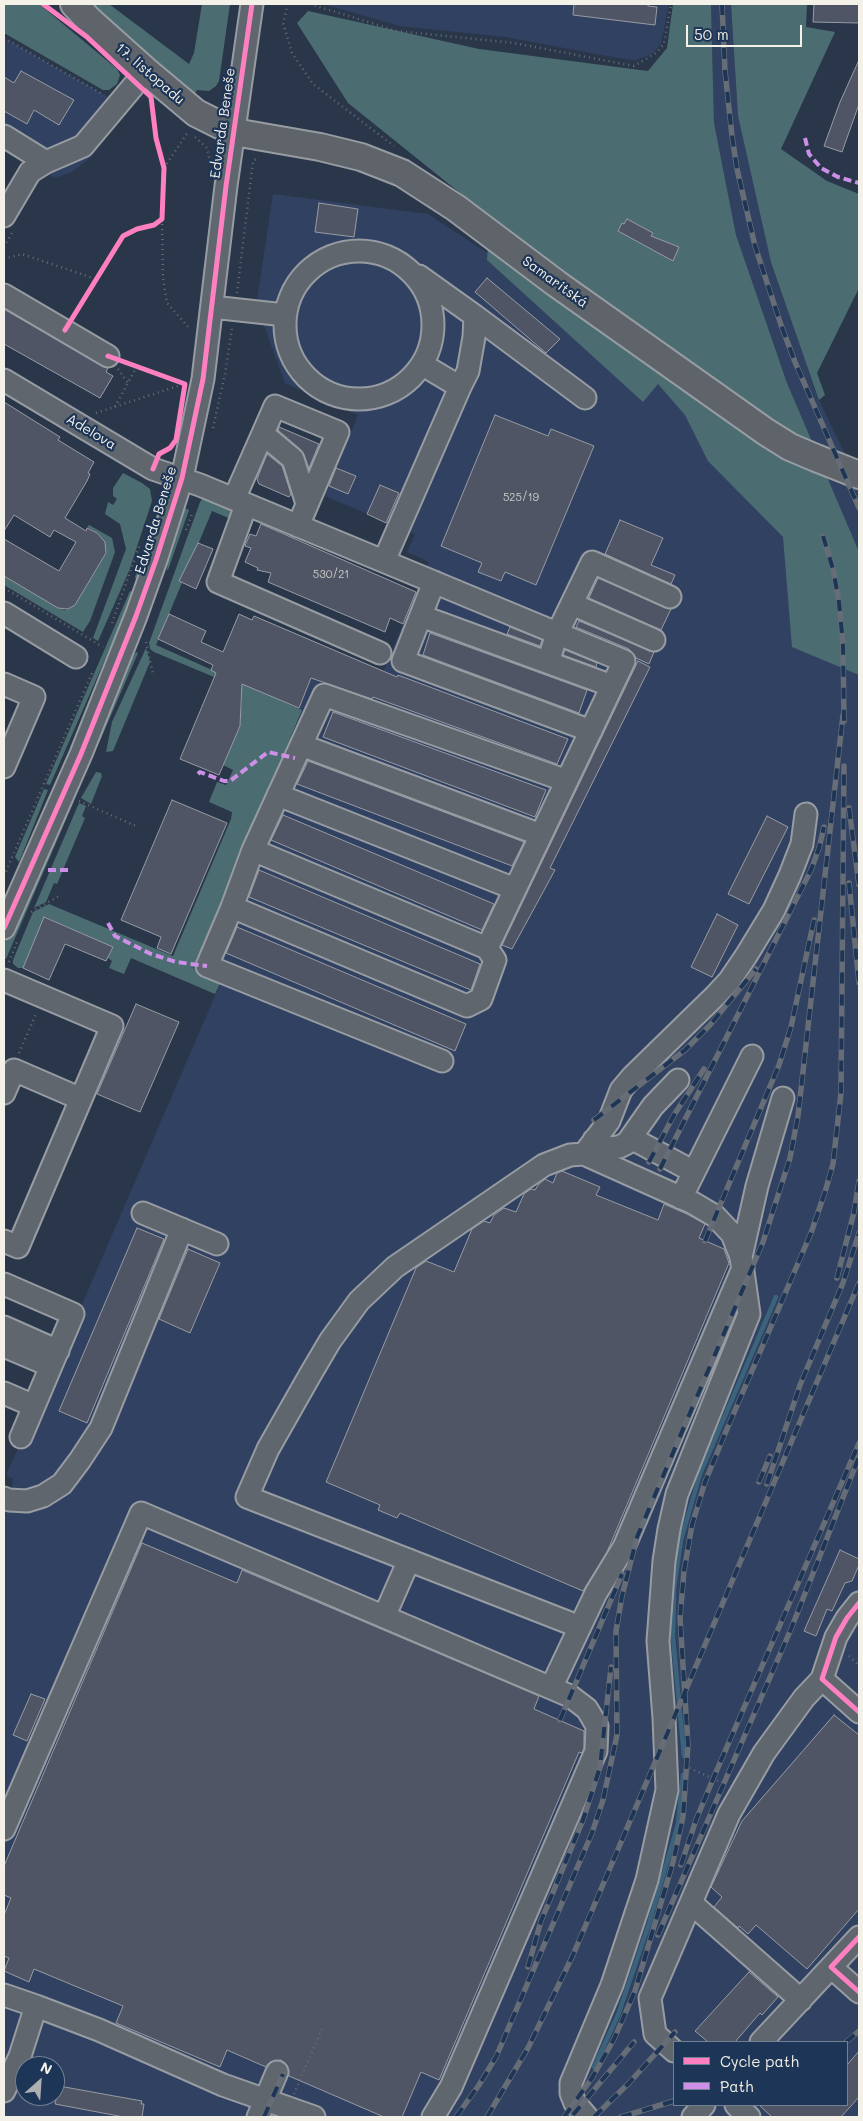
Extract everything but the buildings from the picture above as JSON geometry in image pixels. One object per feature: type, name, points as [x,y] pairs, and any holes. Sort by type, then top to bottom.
[{"type":"main road","name":"17. listopadu","points":[[74,4],[146,71],[196,113],[234,132]]},
{"type":"main road","name":"Samaritská","points":[[234,132],[320,147],[361,157],[402,173],[456,208],[557,284],[766,432],[808,454],[859,475]]},
{"type":"street","name":"Edvarda Beneše","points":[[4,928],[63,794],[136,616],[182,478],[203,379],[252,4]]},
{"type":"street","points":[[4,216],[30,172],[46,162],[83,146],[146,71]]},
{"type":"street","points":[[4,136],[46,162]]},
{"type":"street","points":[[410,269],[426,290],[434,315],[433,341],[423,365],[406,384],[384,396],[359,400],[334,395],[312,383],[295,363],[286,340],[285,315],[291,292],[304,273],[323,259],[345,251],[368,250],[390,256],[410,269],[585,398]]},
{"type":"street","points":[[4,295],[108,356]]},
{"type":"street","points":[[212,307],[285,315]]},
{"type":"street","points":[[384,561],[468,371],[474,338],[475,316]]},
{"type":"street","points":[[423,365],[460,387]]},
{"type":"street","name":"Adelova","points":[[4,380],[153,469],[182,478],[624,661],[612,686]]},
{"type":"street","points":[[298,526],[338,432],[275,406],[263,434],[240,502],[218,582],[380,653]]},
{"type":"street","points":[[263,434],[293,459],[308,504]]},
{"type":"street","points":[[548,662],[558,634],[592,562],[670,598]]},
{"type":"street","points":[[434,582],[403,661],[591,731]]},
{"type":"street","points":[[572,604],[654,640]]},
{"type":"street","points":[[4,614],[76,657]]},
{"type":"street","points":[[421,616],[612,686],[487,948]]},
{"type":"street","points":[[4,684],[34,697],[4,768]]},
{"type":"street","points":[[442,1061],[208,966],[253,850],[324,695],[567,781]]},
{"type":"street","points":[[301,744],[541,835]]},
{"type":"street","points":[[278,795],[515,889]]},
{"type":"street","points":[[589,1147],[609,1121],[621,1090],[729,981],[746,956],[774,910],[790,875],[802,844],[806,814]]},
{"type":"street","points":[[232,907],[466,1006],[481,999],[495,960],[487,948],[253,850]]},
{"type":"street","points":[[4,980],[112,1026],[18,1247],[4,1241]]},
{"type":"street","points":[[680,1198],[752,1056]]},
{"type":"street","points":[[4,1093],[14,1070],[81,1099]]},
{"type":"street","points":[[580,1627],[247,1497],[268,1448],[330,1340],[359,1301],[395,1267],[544,1165],[589,1147],[619,1148],[627,1143],[653,1106],[678,1080]]},
{"type":"street","points":[[551,1688],[596,1593],[624,1548],[742,1263],[757,1186],[784,1098]]},
{"type":"street","points":[[631,1138],[694,1172]]},
{"type":"street","points":[[587,2117],[575,2103],[571,2093],[571,2083],[612,1986],[647,1880],[667,1790],[658,1641],[664,1561],[669,1529],[677,1494],[750,1314],[742,1263],[732,1234],[715,1216],[589,1147]]},
{"type":"street","points":[[143,1213],[217,1244]]},
{"type":"street","points":[[4,1498],[27,1501],[43,1496],[62,1484],[80,1460],[101,1428],[182,1229]]},
{"type":"street","points":[[4,1284],[73,1314],[21,1437]]},
{"type":"street","points":[[4,1327],[54,1359]]},
{"type":"street","points":[[4,1346],[54,1359]]},
{"type":"street","points":[[4,1393],[34,1406]]},
{"type":"street","points":[[4,1829],[141,1513],[570,1696],[587,1709],[597,1726],[596,1751],[451,2087],[433,2117]]},
{"type":"street","points":[[384,1617],[409,1560]]},
{"type":"street","points":[[673,2050],[655,2034],[650,1998],[729,1814],[764,1753],[804,1698],[822,1679],[836,1636],[859,1603]]},
{"type":"street","points":[[822,1679],[859,1712]]},
{"type":"street","points":[[692,1903],[801,2000]]},
{"type":"street","points":[[762,2041],[859,1937]]},
{"type":"street","points":[[831,1967],[859,1992]]},
{"type":"street","points":[[4,1995],[99,2030],[223,2085],[262,2109],[313,2117]]},
{"type":"street","points":[[4,2091],[20,2056],[36,2006]]},
{"type":"street","points":[[262,2109],[277,2072]]},
{"type":"street","points":[[693,2117],[703,2106]]},
{"type":"street","points":[[737,2106],[749,2117]]},
{"type":"path","points":[[288,4],[284,23],[292,53],[313,84],[394,147]]},
{"type":"path","points":[[310,4],[397,30],[514,42],[634,66],[656,53],[664,44],[671,4]]},
{"type":"path","points":[[4,38],[118,103]]},
{"type":"path","points":[[164,168],[188,130],[207,148],[210,163]]},
{"type":"path","points":[[162,161],[164,178]]},
{"type":"path","points":[[163,212],[163,278],[167,303],[193,331],[194,322]]},
{"type":"path","points":[[154,225],[162,219]]},
{"type":"path","points":[[4,259],[22,254],[96,279]]},
{"type":"path","points":[[91,286],[100,271]]},
{"type":"path","points":[[108,356],[145,369]]},
{"type":"path","points":[[114,409],[137,366]]},
{"type":"path","points":[[183,393],[186,375]]},
{"type":"path","points":[[177,381],[185,384]]},
{"type":"path","points":[[81,426],[93,414],[114,409],[185,384]]},
{"type":"path","points":[[110,628],[143,536]]},
{"type":"path","points":[[4,588],[103,647],[100,655]]},
{"type":"path","points":[[146,640],[152,674]]},
{"type":"path","points":[[4,875],[92,672]]},
{"type":"path","points":[[43,785],[136,826]]},
{"type":"path","points":[[29,913],[59,896]]},
{"type":"path","points":[[14,1070],[43,997]]},
{"type":"path","points":[[666,1763],[681,1765],[742,1792]]},
{"type":"path","points":[[284,2117],[322,2029]]},
{"type":"shaded area","points":[[323,4],[669,4],[661,44],[652,54],[636,60],[505,37],[400,26]]},
{"type":"shaded area","points":[[711,4],[731,4],[738,116],[819,400],[859,483],[859,2117],[4,2117],[4,1516],[5,1507],[8,1507],[13,1479],[6,1475],[19,1446],[21,1446],[221,982],[193,968],[302,711],[299,708],[312,677],[370,703],[429,562],[407,552],[415,534],[325,496],[358,415],[285,383],[262,320],[265,305],[257,300],[273,194],[428,214],[489,254],[842,514],[787,383],[736,235],[714,123]]},
{"type":"shaded area","points":[[4,38],[127,108],[91,157],[72,172],[55,178],[4,149]]},
{"type":"green space","points":[[4,4],[39,4],[117,69],[120,75],[117,84],[109,90],[103,90],[4,33]]},
{"type":"green space","points":[[87,4],[109,4],[189,64],[194,53],[202,4],[230,4],[219,81],[216,86],[209,91],[197,90],[194,95],[134,47]]},
{"type":"green space","points":[[673,4],[711,4],[714,123],[736,235],[787,383],[859,552],[859,675],[792,647],[783,537],[708,461],[685,415],[658,384],[643,402],[487,260],[490,217],[348,103],[297,23],[308,11],[479,49],[648,71],[667,48]]},
{"type":"green space","points":[[731,4],[807,4],[806,27],[835,32],[781,149],[827,181],[859,194],[859,288],[817,373],[825,395],[819,400],[771,262],[738,116]]},
{"type":"green space","points":[[123,473],[150,489],[152,501],[129,571],[98,641],[93,638],[126,549],[120,524],[105,514],[108,502],[113,505],[117,499],[113,496],[113,488]]},
{"type":"green space","points":[[207,497],[239,510],[238,522],[212,511],[156,645],[302,710],[193,968],[221,981],[215,994],[131,958],[124,974],[109,968],[112,961],[108,958],[113,947],[45,917],[23,968],[18,968],[13,964],[13,960],[33,912],[49,904],[173,956],[231,819],[232,812],[209,802],[217,782],[226,785],[233,770],[223,765],[240,726],[242,694],[213,682],[214,677],[154,652],[150,649],[149,643],[200,502]]},
{"type":"green space","points":[[161,502],[165,502],[138,585],[135,577]]},
{"type":"green space","points":[[183,507],[189,510],[167,570],[169,550]]},
{"type":"green space","points":[[89,525],[112,538],[115,552],[90,621],[83,632],[4,585],[4,576],[58,608],[65,610],[75,605],[107,552],[102,549],[97,538],[99,534],[87,527]]},
{"type":"green space","points":[[130,591],[134,593],[50,785],[46,784]]},
{"type":"green space","points":[[146,648],[150,662],[113,751],[106,752],[112,722]]},
{"type":"green space","points":[[136,652],[138,653],[99,743],[98,733],[117,682]]},
{"type":"green space","points":[[96,772],[101,773],[102,776],[91,804],[81,798]]},
{"type":"green space","points":[[44,789],[48,790],[19,862],[15,857]]},
{"type":"green space","points":[[68,799],[74,801],[6,959],[4,958],[4,945]]},
{"type":"green space","points":[[79,803],[86,806],[82,816],[85,818],[57,884],[54,883],[46,902],[34,908]]},
{"type":"waterway","points":[[684,1756],[673,1638],[674,1589],[681,1540],[700,1474],[776,1297]]},
{"type":"waterway","points":[[594,2067],[618,2015],[649,1924],[678,1824],[683,1775]]},
{"type":"railway","points":[[722,4],[725,71],[732,136],[737,169],[755,246],[795,362],[859,508]]},
{"type":"railway","points":[[823,536],[833,569],[839,602],[843,644],[844,721]]},
{"type":"railway","points":[[456,2117],[496,2057],[592,1833],[603,1800],[617,1735],[616,1631],[622,1596],[637,1537],[763,1242],[790,1158],[798,1116],[843,715]]},
{"type":"railway","points":[[564,2117],[592,2078],[614,2039],[635,1991],[673,1862],[683,1817],[688,1745],[680,1618],[684,1571],[692,1525],[705,1482],[811,1233],[833,1164],[841,1093],[844,766]]},
{"type":"railway","points":[[849,808],[859,885]]},
{"type":"railway","points":[[660,1169],[811,870],[824,827]]},
{"type":"railway","points":[[849,883],[859,983]]},
{"type":"railway","points":[[705,1241],[779,1065],[791,1027],[814,920]]},
{"type":"railway","points":[[594,1120],[685,1050],[710,1025],[756,969]]},
{"type":"railway","points":[[649,1162],[674,1115],[704,1069]]},
{"type":"railway","points":[[837,1278],[854,1212],[859,1181]]},
{"type":"railway","points":[[767,1484],[800,1385],[843,1283],[859,1233]]},
{"type":"railway","points":[[487,2117],[528,2048],[573,1955],[859,1283]]},
{"type":"railway","points":[[681,1865],[696,1820],[713,1779],[859,1443]]},
{"type":"railway","points":[[759,1482],[770,1456]]},
{"type":"railway","points":[[658,1935],[791,1629],[859,1457]]},
{"type":"railway","points":[[560,1720],[622,1574]]},
{"type":"railway","points":[[528,1967],[541,1921],[583,1820],[600,1767],[611,1667]]},
{"type":"railway","points":[[847,2041],[859,2031]]},
{"type":"railway","points":[[594,2117],[629,2083],[675,2032]]},
{"type":"railway","points":[[573,2115],[634,2042]]},
{"type":"railway","points":[[264,2117],[283,2074]]},
{"type":"railway","points":[[621,2117],[673,2101]]},
{"type":"marked path","points":[[805,138],[809,154],[821,168],[838,177],[859,183]]},
{"type":"marked path","points":[[198,774],[200,772],[224,781],[230,781],[268,752],[295,758]]},
{"type":"marked path","points":[[48,870],[70,870]]},
{"type":"marked path","points":[[108,923],[115,936],[151,954],[176,962],[207,966]]},
{"type":"cycle path","points":[[43,4],[87,37],[151,97],[156,138],[164,168],[162,219],[154,225],[137,229],[123,236],[65,330]]},
{"type":"cycle path","points":[[4,928],[81,754],[136,616],[182,478],[203,379],[226,186],[252,4]]},
{"type":"cycle path","points":[[108,356],[185,384],[176,440],[170,448],[159,454],[153,469]]},
{"type":"cycle path","points":[[859,1603],[847,1618],[836,1637],[822,1679],[859,1712]]},
{"type":"cycle path","points":[[859,1937],[831,1967],[859,1992]]}]
